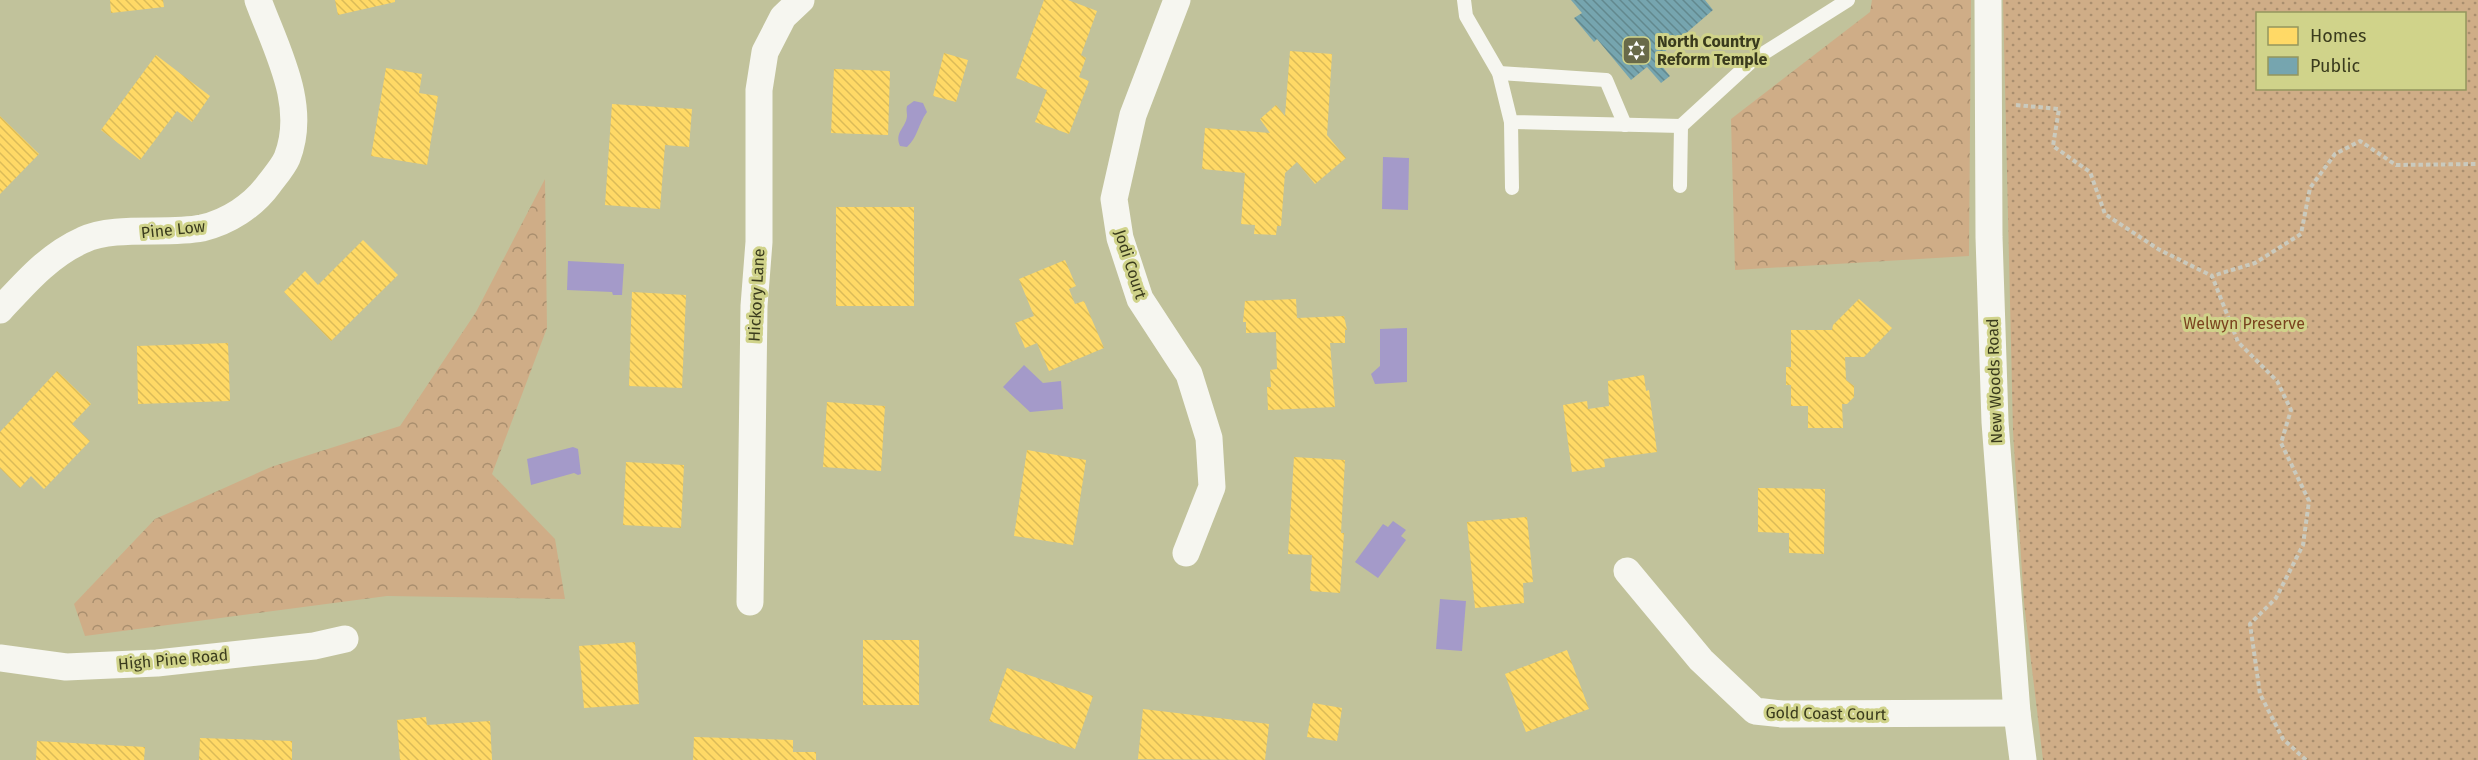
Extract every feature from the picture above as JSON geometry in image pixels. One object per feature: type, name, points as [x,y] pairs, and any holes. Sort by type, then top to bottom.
[{"type":"street","name":"Pine Low","points":[[0,310],[42,265],[84,239],[104,234],[200,228],[226,220],[259,197],[287,159],[294,131],[294,98],[258,0]]},
{"type":"street","name":"Hickory Lane","points":[[750,602],[754,306],[759,242],[759,90],[765,52],[783,17],[801,0]]},
{"type":"street","name":"Jodi Court","points":[[1177,0],[1133,115],[1114,199],[1120,238],[1140,298],[1189,374],[1209,438],[1212,487],[1186,553]]},
{"type":"street","name":"New Woods Road","points":[[1988,0],[1989,237],[1995,422],[2016,713],[2023,760]]},
{"type":"street","name":"Gold Coast Court","points":[[1627,571],[1701,660],[1755,711],[1782,714],[2016,713]]},
{"type":"street","name":"High Pine Road","points":[[0,658],[66,667],[157,663],[314,646],[345,639]]},
{"type":"lane","points":[[1464,0],[1466,16],[1499,73],[1511,122],[1512,188]]},
{"type":"lane","points":[[1511,122],[1681,126],[1753,60],[1848,0]]},
{"type":"lane","points":[[1499,73],[1606,80],[1625,125]]},
{"type":"lane","points":[[1680,186],[1681,126]]},
{"type":"path","points":[[1988,102],[2059,109],[2053,146],[2090,172],[2105,214],[2158,249],[2212,276],[2238,342],[2277,381],[2291,410],[2281,443],[2309,501],[2303,545],[2276,598],[2250,624],[2260,694],[2283,739],[2306,760]]},
{"type":"path","points":[[2212,276],[2255,263],[2301,234],[2310,188],[2335,154],[2360,141],[2396,165],[2478,164]]},
{"type":"green space","points":[[1872,0],[1971,0],[1969,256],[1735,270],[1731,119],[1870,12]]},
{"type":"green space","name":"Welwyn Preserve","points":[[2003,0],[2478,0],[2478,760],[2043,760],[2024,603],[2013,431]]},
{"type":"green space","points":[[545,179],[547,328],[492,474],[555,539],[565,599],[387,596],[85,636],[74,604],[155,519],[271,467],[400,426],[476,312]]},
{"type":"shaded area","points":[[914,101],[923,103],[927,112],[911,143],[907,147],[900,146],[898,137],[906,120],[907,106]]},
{"type":"shaded area","points":[[1383,157],[1409,158],[1408,210],[1382,209]]},
{"type":"shaded area","points":[[568,261],[624,264],[622,295],[613,295],[612,292],[567,290]]},
{"type":"shaded area","points":[[1407,328],[1407,382],[1375,384],[1371,374],[1380,366],[1380,329]]},
{"type":"shaded area","points":[[1024,365],[1043,383],[1061,381],[1063,409],[1030,412],[1003,387]]},
{"type":"shaded area","points":[[573,447],[578,449],[581,474],[574,473],[531,485],[527,459]]},
{"type":"shaded area","points":[[1393,521],[1406,530],[1401,536],[1406,540],[1378,578],[1355,562],[1383,524],[1388,527]]},
{"type":"shaded area","points":[[1440,599],[1466,601],[1462,651],[1436,649]]},
{"type":"building: Homes","points":[[110,0],[163,0],[164,7],[111,13]]},
{"type":"building: Homes","points":[[335,0],[395,0],[395,2],[338,15]]},
{"type":"building: Homes","points":[[1044,0],[1068,0],[1097,11],[1081,55],[1086,58],[1079,77],[1089,81],[1069,134],[1035,122],[1047,90],[1016,78]]},
{"type":"building: Homes","points":[[1290,51],[1332,54],[1327,135],[1346,158],[1315,184],[1297,162],[1285,173],[1281,226],[1277,226],[1276,235],[1254,234],[1255,225],[1241,224],[1245,173],[1202,169],[1205,128],[1270,133],[1260,119],[1276,105],[1285,116]]},
{"type":"building: Homes","points":[[944,53],[968,60],[956,102],[933,96]]},
{"type":"building: Homes","points":[[156,55],[210,96],[192,122],[177,111],[140,160],[101,130]]},
{"type":"building: Homes","points":[[386,68],[422,74],[419,93],[438,96],[427,165],[371,156]]},
{"type":"building: Homes","points":[[834,69],[890,71],[888,135],[831,133]]},
{"type":"building: Homes","points":[[612,104],[692,109],[689,147],[665,145],[660,209],[605,205]]},
{"type":"building: Homes","points":[[0,116],[39,154],[0,194]]},
{"type":"building: Homes","points":[[836,207],[914,207],[914,306],[836,306]]},
{"type":"building: Homes","points":[[363,240],[398,275],[331,341],[284,292],[305,271],[318,285]]},
{"type":"building: Homes","points":[[1065,260],[1076,286],[1069,289],[1075,304],[1084,301],[1104,348],[1049,371],[1037,343],[1025,348],[1015,323],[1034,316],[1019,279]]},
{"type":"building: Homes","points":[[632,292],[686,295],[682,388],[629,386]]},
{"type":"building: Homes","points":[[1296,299],[1297,318],[1344,316],[1347,330],[1345,330],[1345,343],[1330,343],[1335,407],[1268,410],[1267,387],[1271,387],[1270,370],[1277,369],[1276,332],[1246,333],[1246,322],[1243,322],[1245,301]]},
{"type":"building: Homes","points":[[1859,299],[1892,328],[1864,357],[1845,357],[1846,380],[1854,386],[1854,397],[1847,404],[1842,404],[1843,428],[1808,428],[1808,406],[1791,406],[1791,385],[1786,385],[1786,367],[1791,367],[1791,330],[1832,330],[1833,325]]},
{"type":"building: Homes","points":[[228,343],[230,401],[138,404],[137,346]]},
{"type":"building: Homes","points":[[57,371],[91,404],[72,424],[90,441],[44,489],[31,476],[20,488],[0,468],[0,432]]},
{"type":"building: Homes","points":[[1644,375],[1646,391],[1649,390],[1657,452],[1604,459],[1605,467],[1572,472],[1563,405],[1587,401],[1588,409],[1609,406],[1608,381]]},
{"type":"building: Homes","points":[[827,402],[885,406],[881,471],[823,467]]},
{"type":"building: Homes","points":[[1027,450],[1086,460],[1073,545],[1014,536]]},
{"type":"building: Homes","points":[[1294,457],[1345,460],[1340,593],[1310,591],[1312,555],[1288,554]]},
{"type":"building: Homes","points":[[626,462],[684,465],[681,528],[623,525]]},
{"type":"building: Homes","points":[[1758,488],[1825,489],[1824,554],[1789,553],[1789,533],[1758,532]]},
{"type":"building: Homes","points":[[1527,517],[1533,582],[1523,583],[1524,603],[1475,608],[1467,522]]},
{"type":"building: Homes","points":[[863,640],[919,640],[919,705],[863,705]]},
{"type":"building: Homes","points":[[635,642],[639,704],[584,708],[579,646]]},
{"type":"building: Homes","points":[[1567,650],[1589,709],[1526,732],[1505,674]]},
{"type":"building: Homes","points":[[1007,668],[1093,696],[1075,749],[989,721]]},
{"type":"building: Homes","points":[[1313,703],[1342,708],[1337,741],[1307,737]]},
{"type":"building: Homes","points":[[1143,709],[1269,724],[1265,760],[1138,759]]},
{"type":"building: Homes","points":[[426,717],[427,725],[490,721],[492,760],[400,760],[397,720]]},
{"type":"building: Homes","points":[[694,737],[793,740],[793,752],[816,752],[816,760],[693,760]]},
{"type":"building: Homes","points":[[200,738],[292,741],[292,760],[199,760]]},
{"type":"building: Homes","points":[[37,741],[145,747],[144,760],[36,760]]},
{"type":"building: Public","name":"North Country Reform Temple","points":[[1571,0],[1705,0],[1713,10],[1656,59],[1670,76],[1661,83],[1647,67],[1631,80],[1597,39],[1594,42],[1574,18],[1582,13]]},
{"type":"place","name":"North Country Reform Temple","points":[[1636,50]]}]
